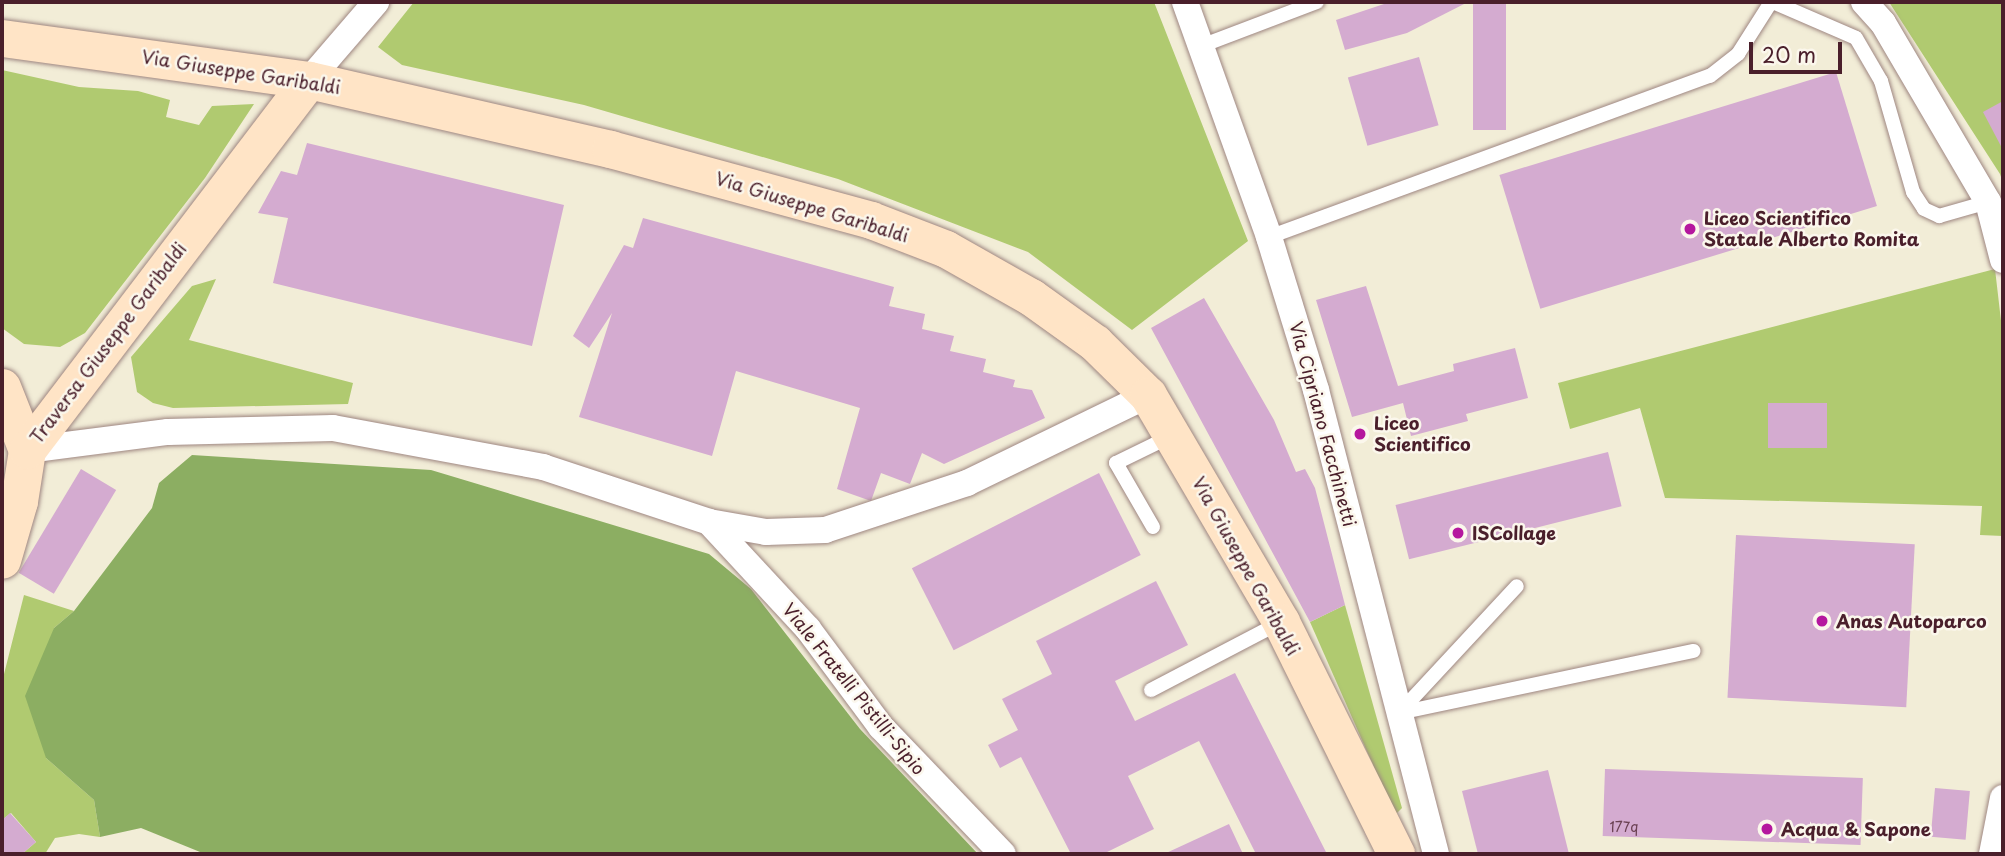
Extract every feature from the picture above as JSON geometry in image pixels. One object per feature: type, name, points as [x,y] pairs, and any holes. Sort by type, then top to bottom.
[{"type":"main road","name":"Via Giuseppe Garibaldi","points":[[2,38],[309,80],[610,149],[884,225],[946,248],[1031,297],[1095,343],[1148,395],[1281,622],[1396,854]]},
{"type":"main road","name":"Traversa Giuseppe Garibaldi","points":[[27,450],[309,80]]},
{"type":"main road","points":[[2,387],[27,450],[19,501],[2,560]]},
{"type":"street","points":[[309,80],[376,2]]},
{"type":"street","name":"Via Cipriano Facchinetti","points":[[1185,2],[1269,237],[1316,390],[1436,854]]},
{"type":"street","points":[[1864,2],[1883,23],[1988,202],[2003,260]]},
{"type":"street","name":"Traversa Giuseppe Garibaldi","points":[[27,450],[168,432],[333,428],[543,467],[709,522],[766,532],[825,530],[967,483],[1148,395]]},
{"type":"street","name":"Viale Fratelli Pistilli-Sipio","points":[[709,522],[808,629],[881,727],[1003,854]]},
{"type":"street","points":[[1992,854],[2003,798]]},
{"type":"lane","points":[[1201,46],[1317,2]]},
{"type":"lane","points":[[1269,237],[1710,76],[1738,54],[1772,2],[1856,38],[1881,81],[1913,192],[1924,209],[1939,216],[1988,202]]},
{"type":"lane","points":[[1153,527],[1116,463],[1172,435]]},
{"type":"lane","points":[[1399,713],[1517,586]]},
{"type":"lane","points":[[1151,690],[1281,622]]},
{"type":"lane","points":[[1399,713],[1694,651]]},
{"type":"green space","points":[[414,2],[1154,2],[1248,241],[1132,330],[1028,252],[838,179],[584,105],[402,65],[378,47]]},
{"type":"green space","points":[[1889,2],[2003,2],[2003,183],[2000,174]]},
{"type":"green space","points":[[2,70],[79,87],[138,91],[170,100],[166,117],[199,125],[212,106],[254,104],[205,178],[85,333],[60,347],[24,344],[2,328]]},
{"type":"green space","points":[[1995,269],[2003,338],[2003,536],[1980,535],[1982,506],[1665,498],[1640,408],[1570,429],[1558,383]]},
{"type":"green space","points":[[216,279],[189,340],[353,383],[348,404],[173,408],[153,403],[137,392],[131,357],[192,286]]},
{"type":"green space","points":[[192,455],[431,470],[709,554],[751,589],[860,729],[978,854],[205,854],[141,828],[100,837],[94,800],[46,758],[25,696],[54,628],[74,611],[152,508],[159,483]]},
{"type":"green space","points":[[24,595],[74,611],[54,628],[46,758],[94,800],[100,837],[79,834],[55,838],[45,854],[22,854],[36,842],[11,813],[2,820],[2,682]]},
{"type":"green space","points":[[1345,605],[1402,808],[1395,815],[1310,622]]},
{"type":"building","points":[[1390,2],[1468,2],[1407,33],[1345,50],[1336,20]]},
{"type":"building","points":[[1473,2],[1506,2],[1506,130],[1473,130]]},
{"type":"building","points":[[1419,57],[1439,125],[1367,146],[1348,77]]},
{"type":"building","points":[[1836,72],[1877,206],[1540,309],[1499,175]]},
{"type":"building","points":[[2003,101],[2003,150],[1983,112]]},
{"type":"building","points":[[307,143],[564,205],[532,346],[273,283],[288,218],[258,213],[281,171],[297,175]]},
{"type":"building","points":[[643,218],[894,287],[889,306],[925,314],[922,329],[954,336],[950,351],[986,359],[983,372],[1015,380],[1013,387],[1032,390],[1045,418],[944,464],[922,453],[910,484],[881,473],[871,501],[837,489],[860,408],[736,371],[712,456],[579,417],[612,313],[589,348],[573,336],[624,245],[633,248]]},
{"type":"building","points":[[1366,286],[1398,386],[1454,371],[1453,364],[1515,348],[1528,398],[1466,414],[1468,421],[1411,436],[1403,403],[1352,417],[1316,300]]},
{"type":"building","points":[[1204,298],[1274,420],[1296,472],[1305,469],[1315,488],[1345,605],[1310,622],[1151,328]]},
{"type":"building","points":[[1768,403],[1827,403],[1827,448],[1768,448]]},
{"type":"building","points":[[1608,452],[1622,506],[1409,559],[1396,505]]},
{"type":"building","points":[[81,469],[116,490],[54,594],[19,573]]},
{"type":"building","points":[[1099,473],[1141,555],[954,650],[912,568]]},
{"type":"building","name":"Anas Autoparco","points":[[1736,535],[1915,544],[1906,707],[1727,698]]},
{"type":"building","points":[[1156,581],[1188,645],[1115,681],[1135,721],[1235,673],[1327,854],[1256,854],[1199,741],[1128,776],[1154,829],[1103,854],[1071,854],[1021,757],[1000,768],[988,745],[1018,730],[1002,699],[1052,674],[1036,641]]},
{"type":"building","points":[[1605,769],[1863,778],[1861,845],[1603,836]]},
{"type":"building","points":[[1548,770],[1569,854],[1478,854],[1462,791]]},
{"type":"building","points":[[1935,788],[1970,791],[1966,840],[1931,837]]},
{"type":"building","points":[[10,813],[36,842],[22,854],[2,854],[2,820]]},
{"type":"building","points":[[1229,824],[1243,854],[1164,854]]},
{"type":"place","name":"Liceo Scientifico Statale Alberto Romita","points":[[1690,229]]},
{"type":"place","name":"Liceo Scientifico","points":[[1360,434]]},
{"type":"place","name":"ISCollage","points":[[1458,533]]},
{"type":"place","name":"Anas Autoparco","points":[[1822,621]]},
{"type":"place","name":"Acqua & Sapone","points":[[1767,829]]}]
